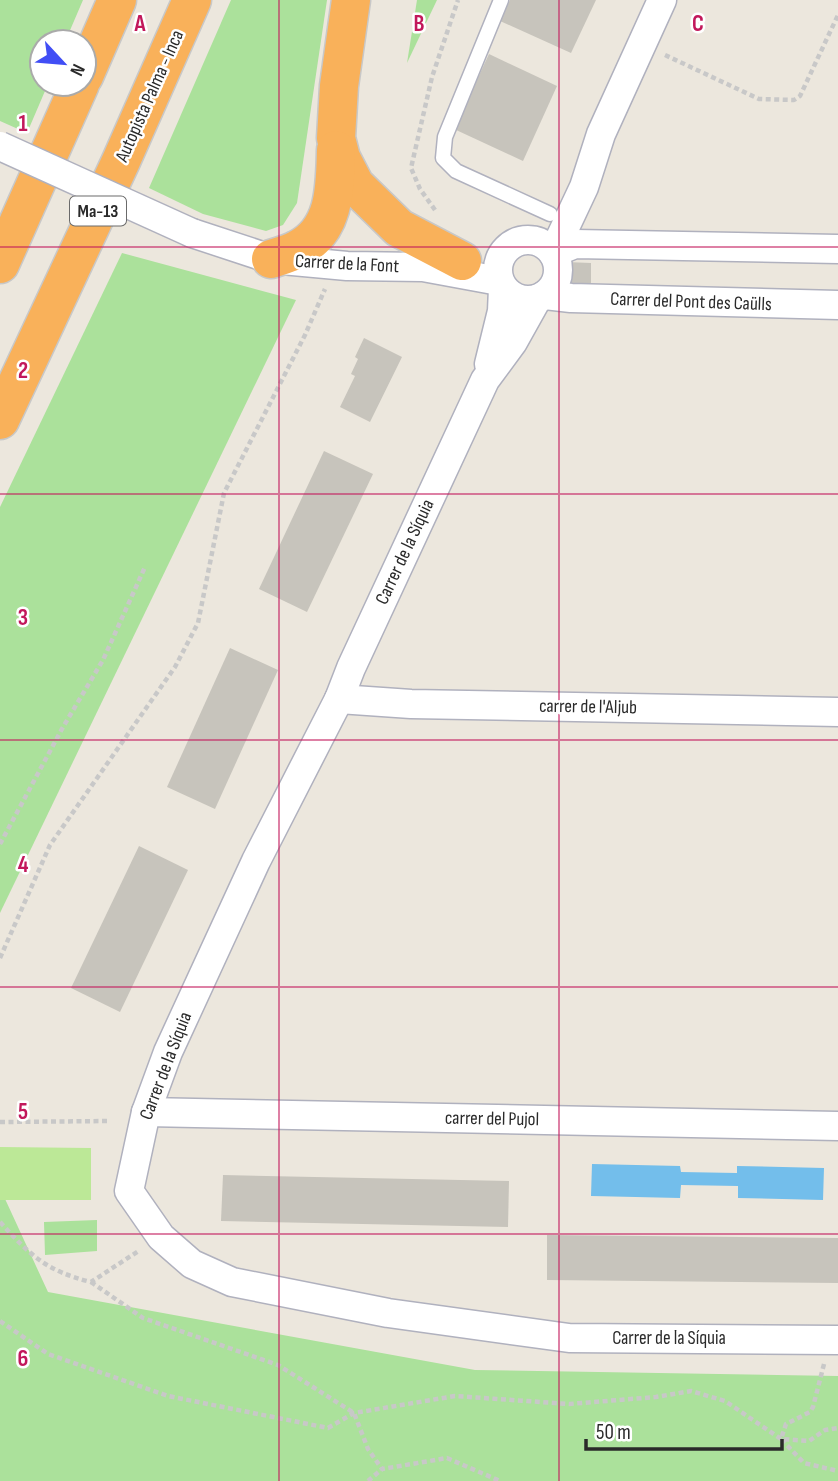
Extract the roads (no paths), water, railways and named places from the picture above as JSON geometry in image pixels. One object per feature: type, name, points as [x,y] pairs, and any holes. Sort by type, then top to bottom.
[{"type":"highway","points":[[98,44],[117,0]]},
{"type":"highway","name":"Autopista Palma - Inca","points":[[0,420],[121,161],[192,0]]},
{"type":"highway","points":[[271,260],[299,249],[311,240],[328,215],[333,201],[340,86],[351,0]]},
{"type":"highway","points":[[0,264],[74,98]]},
{"type":"highway","points":[[336,138],[347,170],[363,194],[399,228],[462,261]]},
{"type":"street","points":[[553,253],[584,187],[601,134],[662,0]]},
{"type":"street","points":[[527,240],[542,243],[553,253],[557,276],[550,290],[541,297],[522,300],[508,293],[501,276],[509,246],[527,240],[541,228],[551,214],[567,180],[601,134]]},
{"type":"street","name":"Carrer de la Font","points":[[0,146],[192,233],[271,260],[347,266],[424,267],[501,276]]},
{"type":"street","points":[[553,253],[575,244],[838,249]]},
{"type":"street","name":"Carrer de la Font","points":[[424,267],[462,261],[501,276]]},
{"type":"street","name":"Carrer de la Síquia","points":[[501,276],[502,312],[485,380],[339,699],[250,874],[168,1052],[146,1112],[130,1191],[161,1237],[192,1264],[232,1282],[388,1313],[569,1338],[834,1340]]},
{"type":"street","name":"Carrer de la Síquia","points":[[485,380],[541,297]]},
{"type":"street","name":"Carrer del Pont des Caülls","points":[[541,297],[838,305]]},
{"type":"street","name":"carrer de l'Aljub","points":[[339,699],[411,704],[838,712]]},
{"type":"street","name":"carrer del Pujol","points":[[146,1112],[838,1126]]},
{"type":"lane","points":[[501,0],[445,137],[443,158],[456,172],[551,214]]},
{"type":"water","points":[[592,1164],[680,1166],[681,1172],[737,1173],[737,1166],[824,1168],[823,1200],[738,1198],[738,1186],[681,1185],[680,1198],[591,1196]]}]
